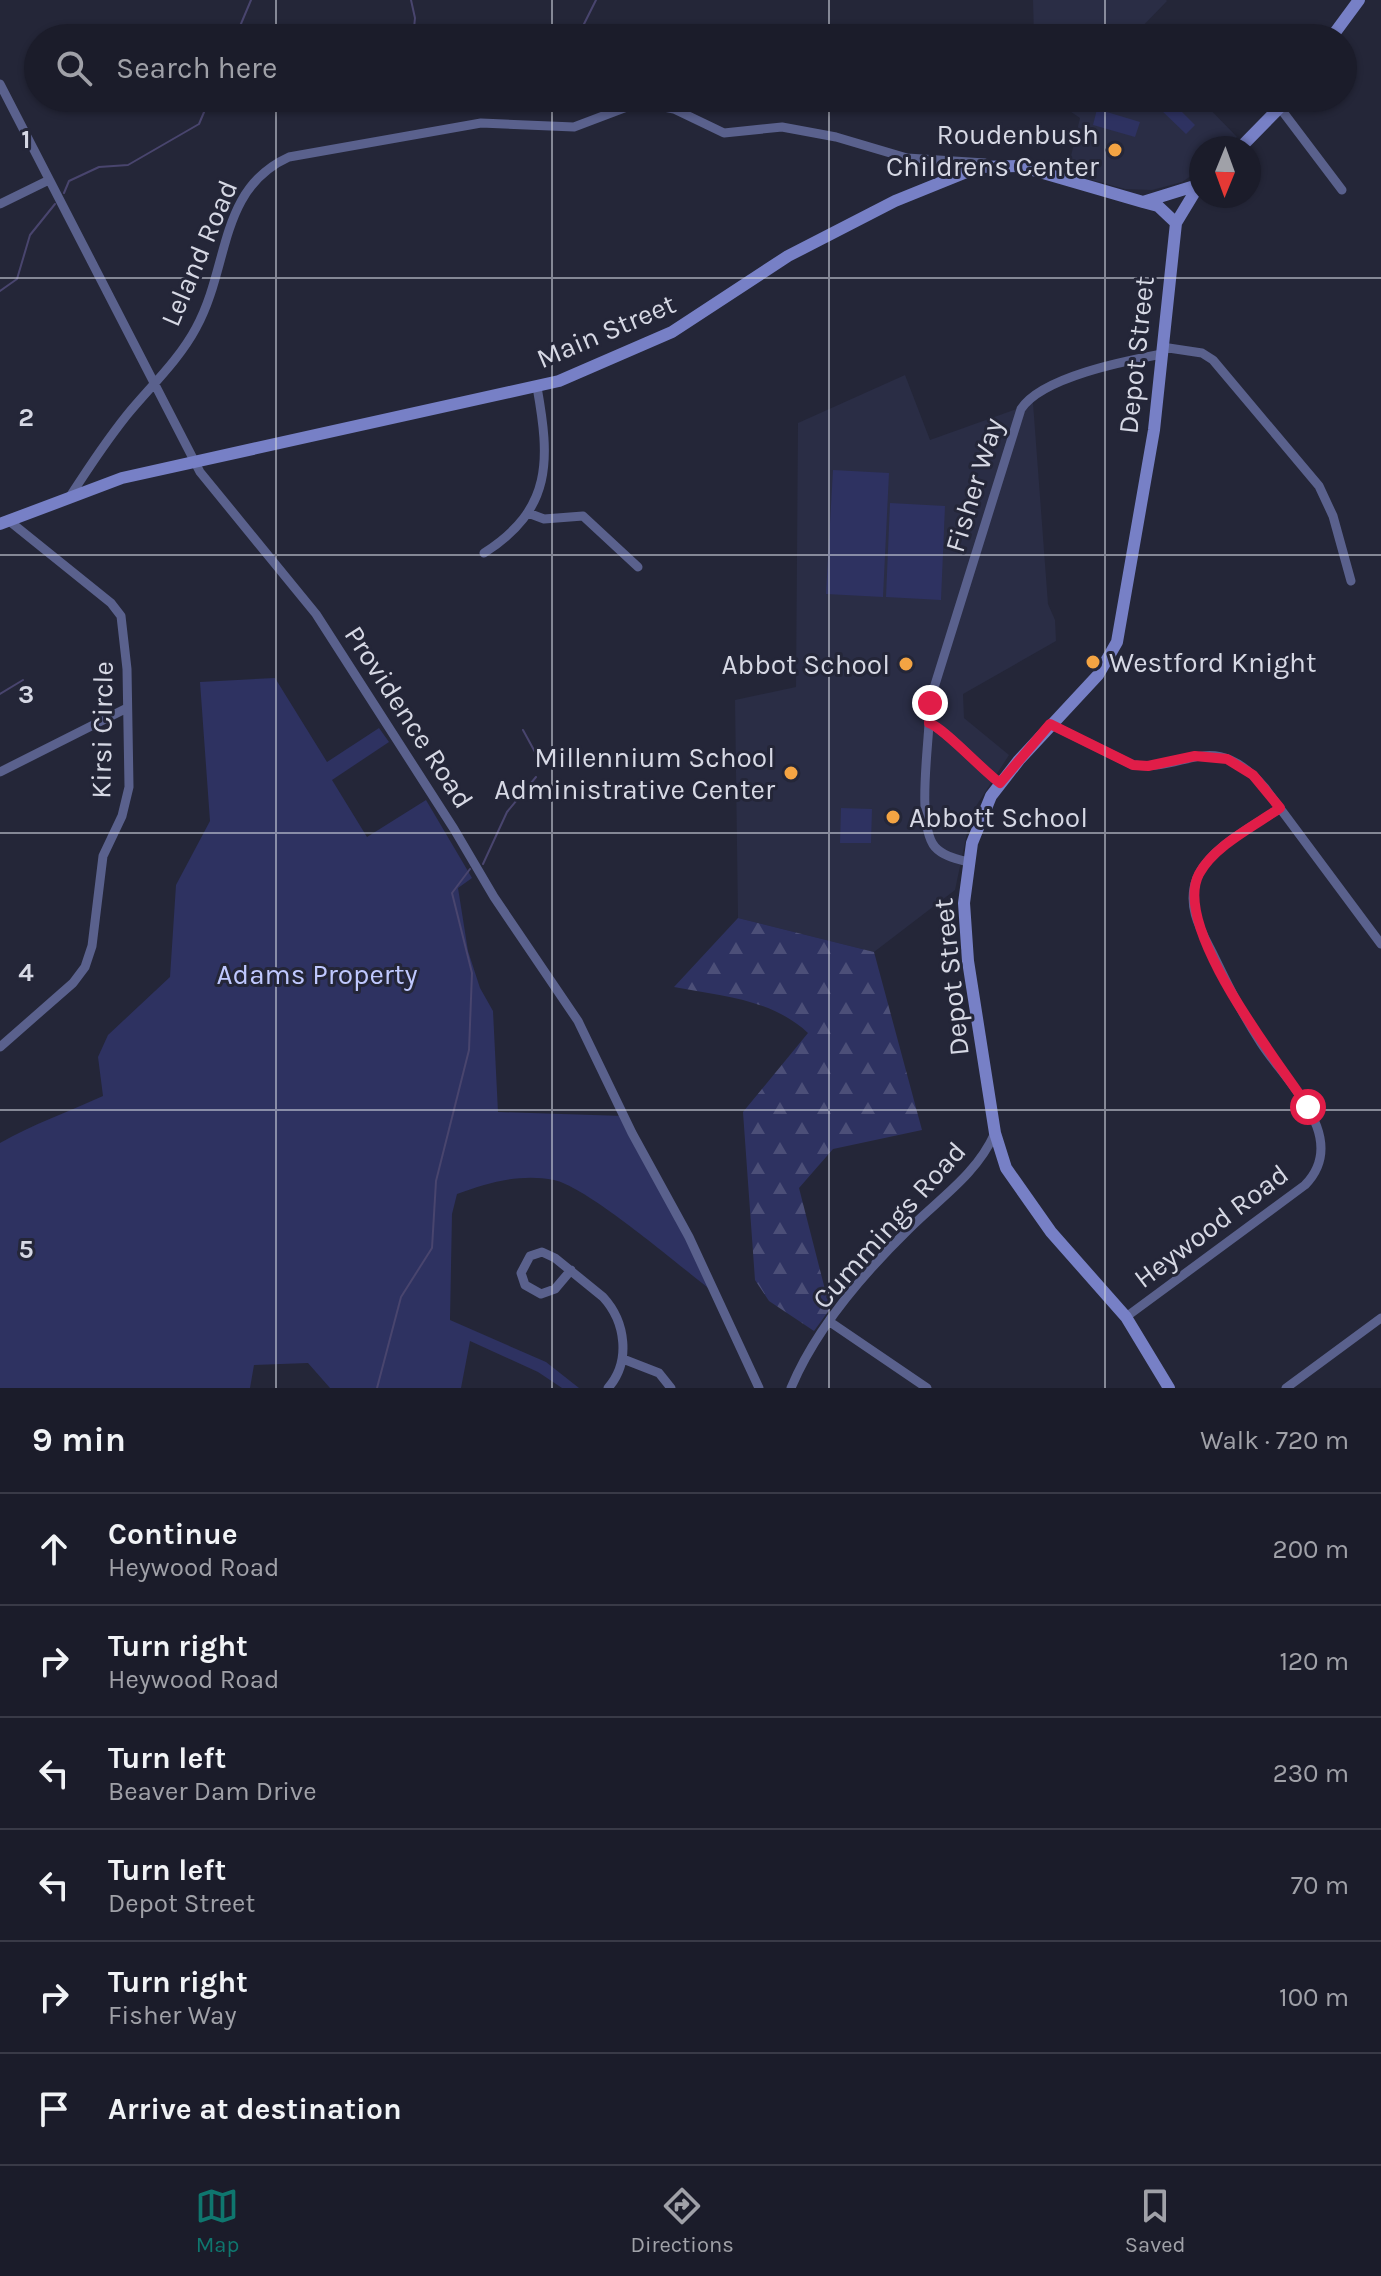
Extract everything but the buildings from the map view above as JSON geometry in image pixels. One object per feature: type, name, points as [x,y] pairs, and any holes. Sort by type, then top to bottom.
[{"type":"main road","points":[[1341,24],[1359,0]]},
{"type":"main road","points":[[1252,136],[1275,112]]},
{"type":"main road","name":"Main Street","points":[[4,522],[122,478],[537,387],[579,373],[672,332],[788,256],[895,201],[993,165],[1019,166],[1143,202]]},
{"type":"main road","points":[[1143,202],[1189,188]]},
{"type":"main road","name":"Depot Street","points":[[1169,1388],[1126,1317],[1023,1197],[1006,1168],[995,1133],[965,937],[964,903],[968,862],[977,826],[1000,783],[1102,669],[1119,636],[1154,430],[1176,223],[1189,199]]},
{"type":"main road","points":[[1143,202],[1158,206],[1176,223]]},
{"type":"street","name":"Providence Road","points":[[0,84],[196,464],[224,505],[316,614],[494,897],[572,1012],[632,1133],[689,1237],[759,1388]]},
{"type":"street","name":"Leland Road","points":[[71,495],[103,444],[194,331],[205,309],[245,190],[264,170],[299,153],[481,123],[574,127],[616,112]]},
{"type":"street","name":"Leland Road","points":[[680,112],[724,133],[782,127],[836,137],[907,158],[993,165]]},
{"type":"street","points":[[1290,112],[1342,190]]},
{"type":"street","points":[[0,204],[49,180]]},
{"type":"street","points":[[1162,350],[1196,351],[1213,360],[1304,465],[1333,516],[1351,581]]},
{"type":"street","name":"Fisher Way","points":[[968,862],[943,854],[930,839],[926,813],[929,723],[933,691],[1024,405],[1038,392],[1097,369],[1162,350]]},
{"type":"street","points":[[484,553],[507,537],[528,513],[543,481],[546,463],[544,425],[537,387]]},
{"type":"street","points":[[528,513],[544,519],[583,516],[638,567]]},
{"type":"street","name":"Kirsi Circle","points":[[0,1047],[50,1005],[85,967],[94,937],[96,893],[103,856],[121,818],[129,787],[121,616],[92,587],[4,522]]},
{"type":"street","points":[[0,772],[127,708]]},
{"type":"street","points":[[929,723],[941,729],[968,758],[1000,783]]},
{"type":"street","points":[[1050,724],[1133,765],[1148,766],[1195,756],[1227,759],[1253,775],[1381,944]]},
{"type":"street","name":"Heywood Road","points":[[1126,1317],[1305,1185],[1318,1166],[1321,1145],[1315,1122],[1248,1022],[1200,930],[1193,906],[1195,885],[1206,864],[1280,808]]},
{"type":"street","name":"Cummings Road","points":[[791,1388],[830,1322],[906,1232],[959,1186],[995,1133]]},
{"type":"street","points":[[571,1270],[555,1289],[541,1294],[529,1289],[521,1273],[530,1256],[542,1252],[571,1270],[613,1310],[622,1338],[623,1359],[616,1378],[608,1388]]},
{"type":"street","points":[[1286,1388],[1381,1318]]},
{"type":"street","points":[[830,1322],[927,1388]]},
{"type":"street","points":[[623,1359],[651,1367],[671,1388]]},
{"type":"shaded area","points":[[1033,0],[1167,1],[1145,24],[1034,24]]},
{"type":"shaded area","points":[[1071,112],[1213,112],[1236,136],[1189,136],[1189,177],[1152,190],[1125,189],[1067,173],[1080,118]]},
{"type":"shaded area","name":"Abbot School","points":[[905,375],[930,440],[1033,403],[1048,604],[1055,620],[1056,641],[963,694],[964,718],[1009,755],[971,814],[955,890],[874,952],[738,918],[735,700],[796,687],[798,423]]},
{"type":"green space","points":[[1096,112],[1140,122],[1135,137],[1093,125]]},
{"type":"green space","points":[[1163,112],[1182,112],[1195,125],[1186,134]]},
{"type":"green space","points":[[833,470],[889,473],[883,597],[826,594]]},
{"type":"green space","points":[[890,503],[945,506],[941,600],[886,597]]},
{"type":"green space","name":"Adams Property","points":[[275,678],[327,762],[379,728],[389,742],[332,780],[367,837],[426,800],[472,878],[458,888],[468,951],[480,988],[493,1011],[498,1112],[624,1116],[716,1294],[589,1197],[554,1180],[517,1178],[457,1194],[452,1214],[450,1320],[546,1362],[579,1388],[562,1388],[538,1372],[470,1341],[461,1388],[330,1388],[308,1363],[254,1365],[250,1388],[0,1388],[0,1143],[103,1096],[98,1057],[108,1035],[170,977],[176,885],[210,821],[200,682]]},
{"type":"green space","points":[[841,808],[872,809],[871,843],[840,843]]},
{"type":"green space","points":[[738,918],[874,952],[922,1130],[833,1149],[799,1188],[830,1309],[814,1331],[769,1301],[755,1280],[743,1112],[808,1033],[762,1006],[674,987]]},
{"type":"waterway","points":[[241,24],[251,0]]},
{"type":"waterway","points":[[411,0],[414,24]]},
{"type":"waterway","points":[[584,24],[596,0]]},
{"type":"waterway","points":[[64,193],[69,181],[99,167],[128,165],[199,124],[204,112]]},
{"type":"waterway","points":[[0,291],[17,279],[30,235],[55,204]]},
{"type":"waterway","points":[[0,694],[23,680]]},
{"type":"waterway","points":[[523,730],[541,763]]},
{"type":"waterway","points":[[483,864],[507,812],[536,777]]},
{"type":"waterway","points":[[377,1388],[401,1297],[432,1248],[436,1181],[469,1050],[472,973],[452,893],[470,869]]},
{"type":"place","name":"Roudenbush Childrens Center","points":[[1115,150]]},
{"type":"place","name":"Westford Knight","points":[[1093,662]]},
{"type":"place","name":"Abbot School","points":[[906,664]]},
{"type":"place","name":"Millennium School Administrative Center","points":[[791,773]]},
{"type":"place","name":"Abbott School","points":[[893,817]]},
{"type":"route","points":[[930,703],[929,723],[941,729],[968,758],[1000,783],[1050,724],[1119,761],[1133,765],[1157,765],[1182,757],[1214,756],[1238,764],[1257,779],[1280,808],[1223,848],[1206,864],[1197,877],[1193,906],[1200,930],[1253,1030],[1308,1107]]}]
